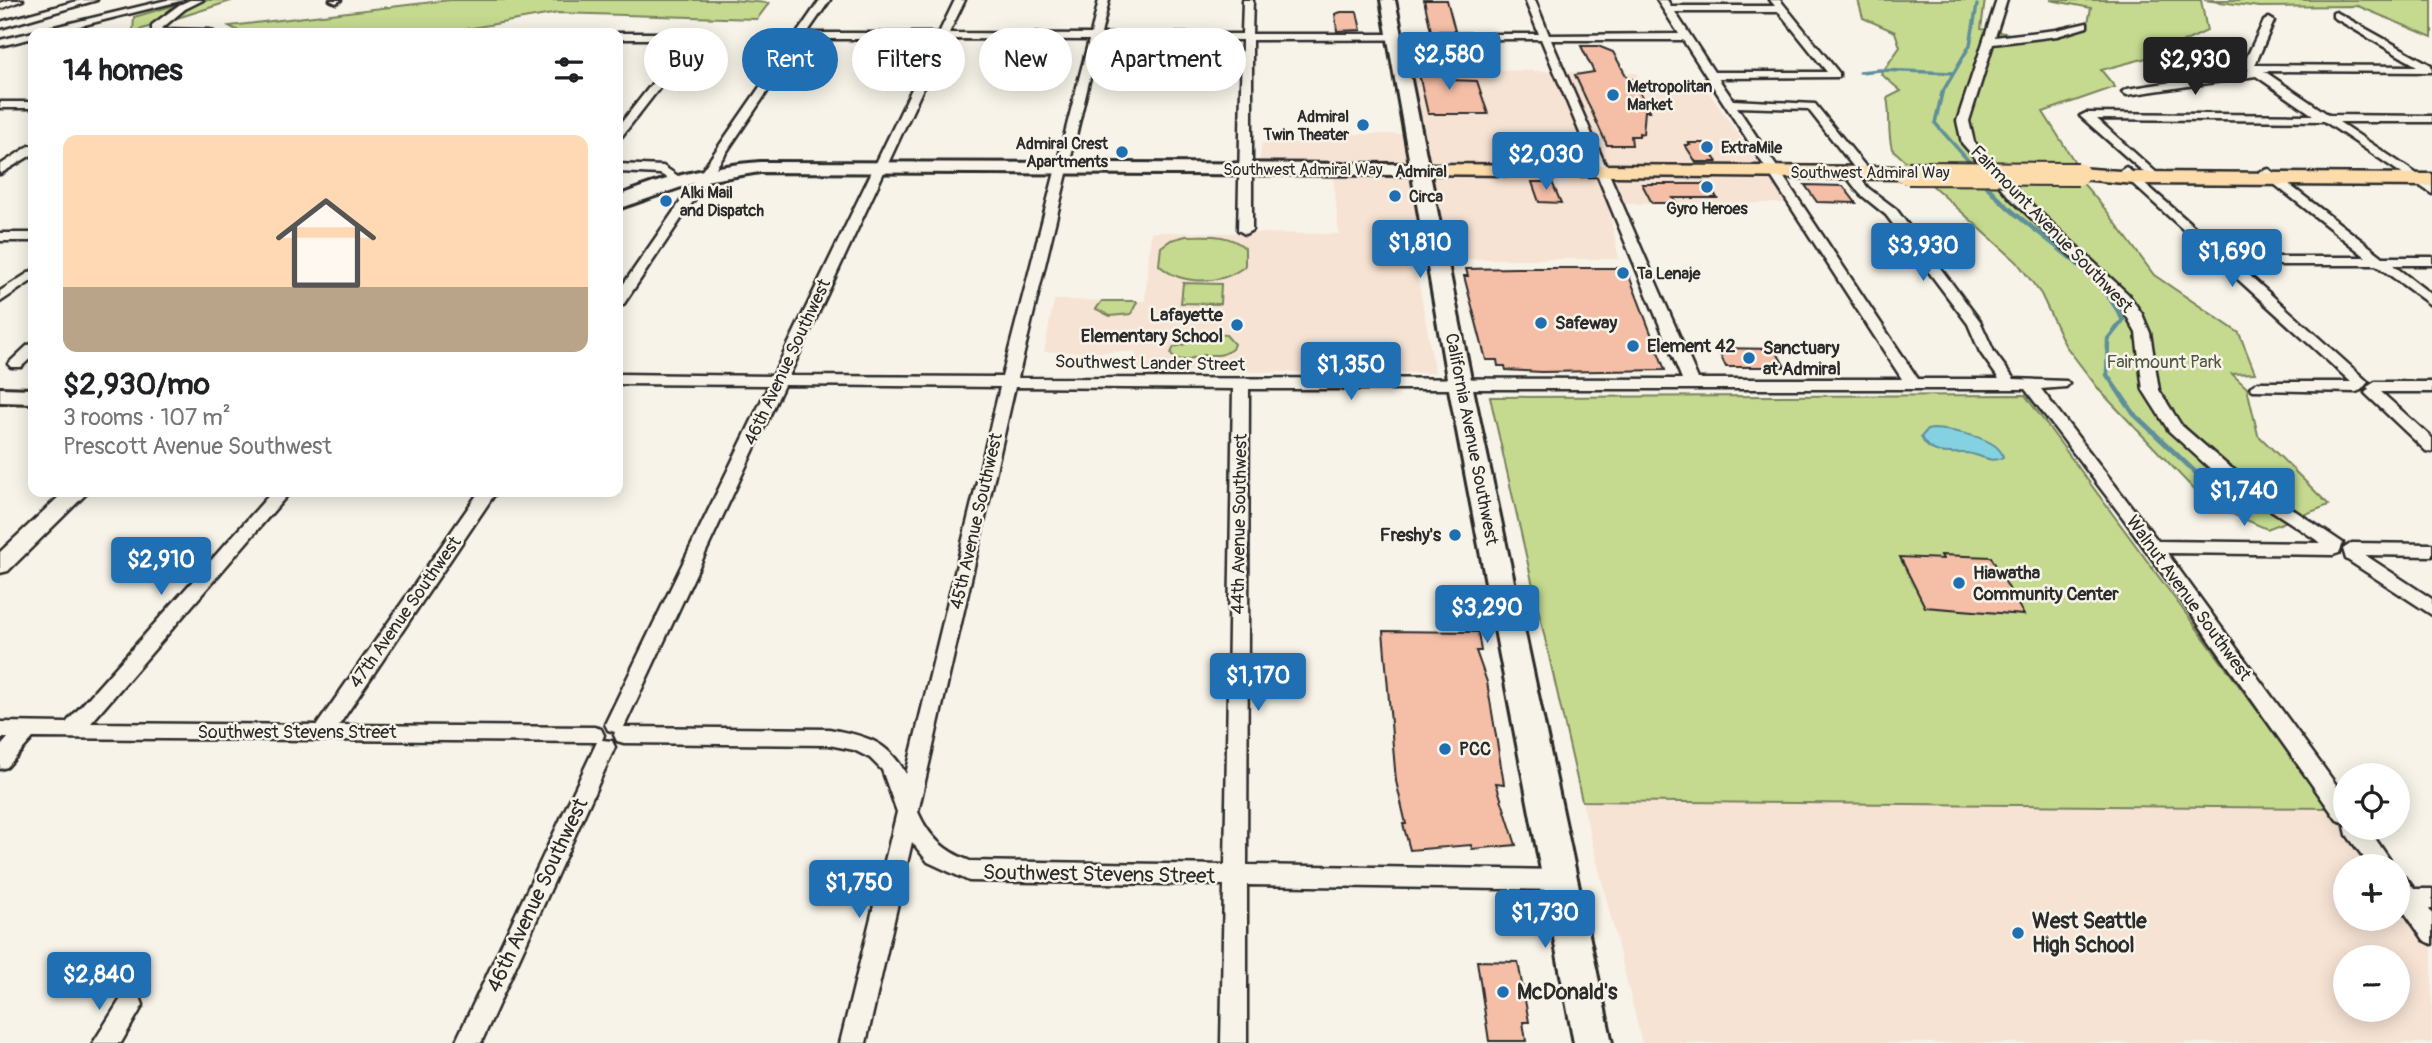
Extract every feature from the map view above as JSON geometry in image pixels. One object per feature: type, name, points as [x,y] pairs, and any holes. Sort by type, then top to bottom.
[{"type":"main road","name":"California Avenue Southwest","points":[[1388,0],[1460,384],[1593,1043]]},
{"type":"main road","name":"Southwest Admiral Way","points":[[623,201],[678,180],[705,173],[760,167],[1856,172],[2424,179]]},
{"type":"main road","points":[[0,395],[28,396]]},
{"type":"street","points":[[0,6],[18,0]]},
{"type":"street","points":[[0,25],[92,0]]},
{"type":"street","points":[[114,16],[138,0]]},
{"type":"street","points":[[62,28],[179,0]]},
{"type":"street","points":[[156,28],[165,18],[198,0]]},
{"type":"street","points":[[806,28],[825,0]]},
{"type":"street","name":"46th Avenue Southwest","points":[[946,28],[960,0]]},
{"type":"street","name":"45th Avenue Southwest","points":[[1097,28],[1104,0]]},
{"type":"street","points":[[1245,230],[1248,0]]},
{"type":"street","points":[[1530,0],[1692,384]]},
{"type":"street","points":[[1710,75],[1835,75],[1775,0]]},
{"type":"street","name":"Fairmount Avenue Southwest","points":[[2002,0],[1963,121],[1968,143],[2015,196],[2123,297],[2135,314],[2143,334],[2151,390],[2175,428],[2221,469],[2334,546]]},
{"type":"street","points":[[1665,4],[1783,9]]},
{"type":"street","points":[[1665,4],[1772,172],[1913,384]]},
{"type":"street","points":[[2336,15],[2431,70]]},
{"type":"street","points":[[2269,21],[2247,63],[2325,118],[2424,179]]},
{"type":"street","points":[[1989,41],[2057,33],[2083,25]]},
{"type":"street","points":[[0,43],[28,36]]},
{"type":"street","points":[[623,36],[695,36],[623,128]]},
{"type":"street","points":[[965,36],[1086,36]]},
{"type":"street","points":[[1247,37],[1686,37]]},
{"type":"street","points":[[2127,92],[2256,70],[2431,70]]},
{"type":"street","name":"45th Avenue Southwest","points":[[853,1043],[1009,381],[1086,71]]},
{"type":"street","points":[[623,295],[762,91]]},
{"type":"street","name":"46th Avenue Southwest","points":[[468,1043],[609,735],[916,91]]},
{"type":"street","name":"Walnut Avenue Southwest","points":[[1727,103],[1807,104],[1815,108],[1856,172],[1864,191],[1891,212],[1975,324],[1987,352],[2050,408],[2333,797]]},
{"type":"street","points":[[3,105],[28,105]]},
{"type":"street","points":[[2432,119],[2086,116],[2140,175],[2227,261],[2432,447]]},
{"type":"street","points":[[2,167],[28,152]]},
{"type":"street","points":[[2,167],[28,166]]},
{"type":"street","points":[[623,169],[663,170],[678,180]]},
{"type":"street","points":[[2269,175],[2432,302]]},
{"type":"street","points":[[0,237],[28,237]]},
{"type":"street","points":[[2227,261],[2432,261]]},
{"type":"street","points":[[0,298],[28,278]]},
{"type":"street","points":[[28,353],[16,364],[28,367]]},
{"type":"street","name":"Southwest Lander Street","points":[[623,379],[1241,384],[2061,384]]},
{"type":"street","name":"44th Avenue Southwest","points":[[1234,1043],[1241,384]]},
{"type":"street","points":[[2258,387],[2432,387]]},
{"type":"street","points":[[0,565],[72,497]]},
{"type":"street","points":[[72,730],[277,497]]},
{"type":"street","name":"47th Avenue Southwest","points":[[323,732],[485,497]]},
{"type":"street","points":[[2153,547],[2342,544],[2432,608]]},
{"type":"street","points":[[2352,552],[2432,550]]},
{"type":"street","name":"Southwest Stevens Street","points":[[0,730],[829,737],[850,740],[884,757],[895,771],[907,807],[927,848],[937,858],[969,872],[1560,880]]},
{"type":"street","points":[[0,761],[28,730]]},
{"type":"street","points":[[2364,840],[2375,854]]},
{"type":"street","points":[[2410,894],[2432,899]]},
{"type":"street","points":[[2410,902],[2432,933]]},
{"type":"street","points":[[106,1043],[131,1005]]},
{"type":"shaded area","points":[[1404,41],[1472,41],[1481,70],[1636,73],[1641,81],[1701,81],[1786,203],[1608,204],[1619,259],[1419,259],[1413,235],[1410,234],[1435,373],[1135,371],[1136,352],[1044,352],[1054,300],[1145,301],[1151,232],[1339,234],[1332,165],[1259,163],[1262,143],[1328,142],[1334,134],[1424,134]]},
{"type":"shaded area","name":"West Seattle High School","points":[[1582,801],[2329,808],[2333,813],[2333,840],[2354,840],[2365,854],[2333,854],[2333,931],[2410,931],[2410,916],[2432,948],[2432,1043],[1642,1043]]},
{"type":"green space","points":[[193,0],[234,0],[146,28],[133,28],[134,17]]},
{"type":"green space","points":[[450,0],[732,0],[769,3],[757,19],[558,13],[472,28],[229,26]]},
{"type":"green space","name":"Fairmount Park","points":[[1858,0],[1985,0],[1981,29],[2039,39],[2087,28],[2091,8],[2050,0],[2201,0],[2207,31],[2154,56],[2101,70],[2115,87],[2043,112],[2076,164],[2068,166],[2106,210],[2154,275],[2239,333],[2255,373],[2232,374],[2247,388],[2258,435],[2329,505],[2267,529],[2207,503],[2101,392],[2065,345],[2041,294],[2017,262],[1892,149],[1887,98],[1901,91],[1881,74],[1900,47],[1895,32],[1863,18]]},
{"type":"green space","points":[[2204,0],[2432,0],[2432,37],[2358,6],[2259,7]]},
{"type":"green space","points":[[1186,236],[1217,236],[1238,243],[1245,248],[1245,266],[1213,280],[1190,280],[1168,272],[1159,265],[1161,247],[1171,240]]},
{"type":"green space","points":[[1183,283],[1221,284],[1220,304],[1181,303]]},
{"type":"green space","points":[[1102,301],[1137,302],[1131,314],[1110,316],[1096,309]]},
{"type":"green space","points":[[1201,332],[1226,335],[1234,344],[1232,349],[1220,355],[1204,355],[1186,360],[1172,356],[1174,347],[1186,344],[1188,339]]},
{"type":"green space","points":[[2025,395],[2329,808],[1582,801],[1490,397]]},
{"type":"water","points":[[1927,430],[1962,433],[1984,440],[2000,450],[2003,457],[1994,460],[1970,453],[1946,453],[1929,448],[1921,437]]},
{"type":"building","points":[[1424,0],[1447,0],[1455,31],[1431,31]]},
{"type":"building","points":[[1357,12],[1361,30],[1337,31],[1335,14]]},
{"type":"building","name":"Metropolitan Market","points":[[1581,46],[1598,46],[1613,52],[1650,111],[1645,111],[1643,134],[1631,136],[1632,145],[1607,145],[1575,75],[1594,72]]},
{"type":"building","points":[[1416,61],[1444,62],[1450,80],[1477,81],[1488,114],[1428,114]]},
{"type":"building","points":[[1689,143],[1704,143],[1717,162],[1696,162],[1685,145],[1690,145]]},
{"type":"building","points":[[1532,182],[1552,182],[1561,203],[1539,202]]},
{"type":"building","points":[[1642,184],[1709,184],[1717,198],[1673,198],[1677,203],[1652,203]]},
{"type":"building","points":[[1805,185],[1843,186],[1856,203],[1817,202]]},
{"type":"building","name":"Safeway","points":[[1626,268],[1665,370],[1541,372],[1506,370],[1505,366],[1498,366],[1497,360],[1486,360],[1464,276],[1468,276],[1466,269]]},
{"type":"building","name":"Sanctuary at Admiral","points":[[1717,348],[1775,349],[1785,367],[1726,367]]},
{"type":"building","name":"Hiawatha Community Center","points":[[1941,555],[1991,557],[2024,615],[1925,607],[1900,557],[1943,559]]},
{"type":"building","name":"PCC","points":[[1383,631],[1478,632],[1481,651],[1476,651],[1487,682],[1504,784],[1496,783],[1516,845],[1472,849],[1471,845],[1410,850],[1396,781]]},
{"type":"building","name":"McDonald's","points":[[1477,961],[1518,962],[1529,1022],[1523,1022],[1526,1041],[1489,1041]]},
{"type":"waterway","points":[[1973,166],[1935,123],[1942,93],[1970,45],[1977,5]]},
{"type":"waterway","points":[[1860,72],[1880,70],[1953,73]]},
{"type":"waterway","points":[[1982,180],[2017,216],[2076,262],[2110,298],[2123,320],[2108,339],[2107,375],[2122,397]]},
{"type":"waterway","points":[[2121,395],[2134,414],[2214,490]]},
{"type":"place","name":"Metropolitan Market","points":[[1613,95]]},
{"type":"place","name":"Admiral Twin Theater","points":[[1363,125]]},
{"type":"place","name":"ExtraMile","points":[[1707,147]]},
{"type":"place","name":"Admiral Crest Apartments","points":[[1122,152]]},
{"type":"place","name":"Gyro Heroes","points":[[1707,187]]},
{"type":"place","name":"Circa","points":[[1395,196]]},
{"type":"place","name":"Alki Mail and Dispatch","points":[[666,201]]},
{"type":"place","name":"Ta Lenaje","points":[[1623,273]]},
{"type":"place","name":"Safeway","points":[[1541,323]]},
{"type":"place","name":"Lafayette Elementary School","points":[[1237,325]]},
{"type":"place","name":"Element 42","points":[[1633,346]]},
{"type":"place","name":"Sanctuary at Admiral","points":[[1749,358]]},
{"type":"place","name":"Freshy's","points":[[1455,535]]},
{"type":"place","name":"Hiawatha Community Center","points":[[1959,583]]},
{"type":"place","name":"PCC","points":[[1445,749]]},
{"type":"place","name":"West Seattle High School","points":[[2018,933]]},
{"type":"place","name":"McDonald's","points":[[1503,992]]},
{"type":"district","name":"Admiral","points":[[1421,171]]}]
